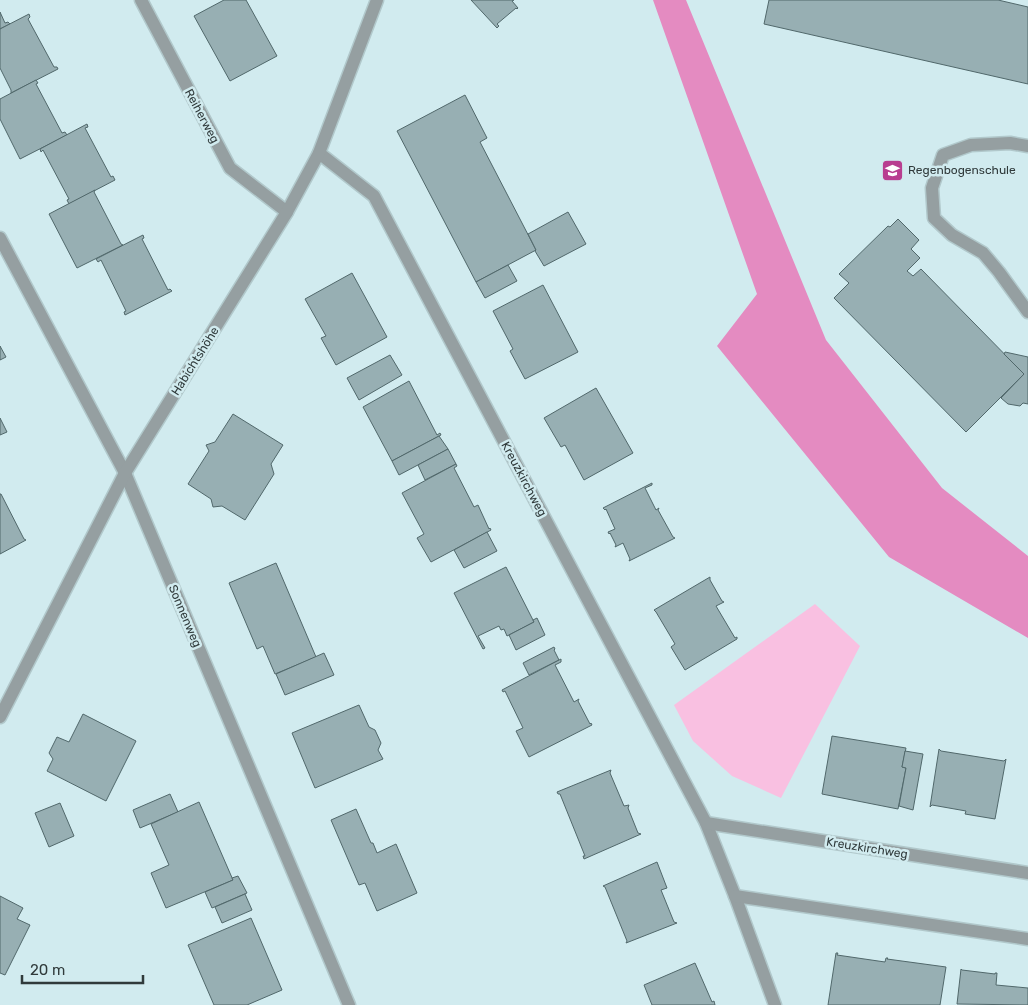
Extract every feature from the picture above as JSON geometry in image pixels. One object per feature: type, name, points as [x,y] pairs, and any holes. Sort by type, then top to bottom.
[{"type":"street","name":"Reiherweg","points":[[141,0],[230,168],[287,212]]},
{"type":"street","name":"Habichtshöhe","points":[[0,717],[125,473],[287,212],[320,153],[377,0]]},
{"type":"street","points":[[1028,146],[1010,143],[971,145],[943,155],[932,188],[934,218],[952,235],[983,253],[1028,312]]},
{"type":"street","name":"Kreuzkirchweg","points":[[320,153],[374,196],[706,823],[775,1005]]},
{"type":"street","name":"Sonnenweg","points":[[0,238],[125,473],[349,1005]]},
{"type":"street","name":"Kreuzkirchweg","points":[[706,823],[1028,873]]},
{"type":"street","points":[[735,896],[1028,939]]},
{"type":"shaded area","points":[[653,0],[686,0],[826,340],[942,488],[1028,556],[1028,638],[889,557],[717,346],[757,294]]},
{"type":"shaded area","points":[[815,604],[860,646],[781,798],[732,776],[693,741],[674,705]]},
{"type":"building","points":[[224,0],[246,0],[277,56],[230,81],[194,16]]},
{"type":"building","points":[[471,0],[514,0],[512,1],[518,8],[497,24],[499,26],[497,28]]},
{"type":"building","points":[[769,0],[998,0],[1028,7],[1028,84],[764,24]]},
{"type":"building","points":[[0,12],[5,23],[8,22],[10,24],[0,29]]},
{"type":"building","points":[[29,14],[30,17],[28,19],[54,67],[58,69],[11,93],[0,68],[0,29]]},
{"type":"building","points":[[36,80],[38,83],[36,84],[62,133],[65,132],[67,135],[20,159],[0,119],[0,99]]},
{"type":"building","points":[[465,95],[487,138],[480,142],[536,250],[476,282],[397,131]]},
{"type":"building","points":[[87,124],[88,127],[85,128],[111,177],[113,176],[115,180],[69,204],[67,200],[69,199],[43,150],[41,152],[40,149]]},
{"type":"building","points":[[95,190],[94,192],[123,245],[77,268],[49,214]]},
{"type":"building","points":[[568,212],[586,244],[544,266],[528,234]]},
{"type":"building","points":[[898,219],[919,240],[911,249],[920,258],[907,271],[913,276],[921,269],[1024,374],[966,432],[834,298],[849,283],[839,274],[888,226],[890,227]]},
{"type":"building","points":[[143,235],[144,238],[142,239],[168,290],[172,291],[125,315],[124,312],[126,311],[101,260],[98,262],[96,259]]},
{"type":"building","points":[[508,265],[517,281],[485,298],[476,282]]},
{"type":"building","points":[[352,273],[387,337],[336,365],[321,338],[326,336],[305,299]]},
{"type":"building","points":[[543,285],[578,352],[525,379],[510,351],[513,349],[493,311]]},
{"type":"building","points":[[0,346],[6,357],[0,360]]},
{"type":"building","points":[[1005,352],[1028,357],[1028,404],[1023,403],[1020,406],[1008,404],[1001,398],[1024,374],[1004,354]]},
{"type":"building","points":[[390,355],[402,375],[359,400],[347,378]]},
{"type":"building","points":[[409,381],[437,435],[440,433],[441,435],[392,461],[363,407]]},
{"type":"building","points":[[596,388],[633,453],[584,480],[565,445],[561,447],[544,418]]},
{"type":"building","points":[[233,414],[283,445],[271,464],[274,474],[245,520],[222,506],[213,507],[211,499],[188,484],[209,451],[206,445],[215,442]]},
{"type":"building","points":[[0,418],[7,432],[0,435]]},
{"type":"building","points":[[439,436],[448,449],[399,475],[392,461]]},
{"type":"building","points":[[448,449],[456,464],[425,480],[418,465]]},
{"type":"building","points":[[456,464],[457,466],[454,468],[474,507],[478,505],[491,530],[431,562],[417,538],[424,534],[402,493]]},
{"type":"building","points":[[652,483],[652,485],[645,488],[656,510],[659,508],[658,510],[675,538],[629,561],[630,559],[623,543],[615,547],[616,545],[608,532],[615,529],[606,509],[603,508]]},
{"type":"building","points":[[0,494],[26,540],[0,554]]},
{"type":"building","points":[[487,532],[497,551],[464,568],[454,550]]},
{"type":"building","points":[[276,563],[316,657],[275,674],[263,646],[257,649],[229,583]]},
{"type":"building","points":[[506,567],[534,622],[507,636],[504,629],[501,630],[499,626],[478,636],[485,648],[483,649],[454,593]]},
{"type":"building","points":[[710,577],[724,602],[716,606],[737,639],[685,670],[671,647],[675,644],[654,610]]},
{"type":"building","points":[[537,618],[545,635],[516,650],[509,635],[534,622],[533,620]]},
{"type":"building","points":[[554,647],[559,660],[529,675],[523,663]]},
{"type":"building","points":[[324,653],[334,675],[285,695],[276,674]]},
{"type":"building","points":[[561,659],[561,662],[555,665],[574,702],[579,699],[578,701],[592,725],[529,757],[516,731],[523,728],[505,691],[503,692],[502,690]]},
{"type":"building","points":[[359,705],[369,727],[375,730],[381,743],[378,750],[383,759],[315,788],[292,733]]},
{"type":"building","points":[[83,714],[136,741],[106,801],[47,771],[53,759],[49,753],[57,737],[69,742]]},
{"type":"building","points":[[832,736],[906,748],[902,767],[906,768],[898,809],[822,794]]},
{"type":"building","points":[[939,749],[941,751],[1004,761],[1006,759],[995,819],[965,814],[966,811],[932,805],[930,807]]},
{"type":"building","points":[[905,751],[923,754],[913,810],[899,806],[906,768],[902,767]]},
{"type":"building","points":[[611,770],[610,773],[624,806],[629,805],[628,808],[638,833],[641,834],[584,859],[583,856],[585,856],[560,794],[557,792]]},
{"type":"building","points":[[170,794],[178,812],[140,828],[133,810]]},
{"type":"building","points":[[199,802],[233,880],[166,908],[151,873],[169,865],[151,824]]},
{"type":"building","points":[[60,803],[74,836],[49,847],[35,813]]},
{"type":"building","points":[[356,809],[377,853],[396,844],[417,893],[377,911],[365,883],[359,885],[331,820]]},
{"type":"building","points":[[657,862],[667,888],[661,890],[674,922],[677,923],[626,943],[627,941],[603,886]]},
{"type":"building","points":[[238,876],[247,893],[212,908],[205,892]]},
{"type":"building","points":[[245,894],[252,910],[222,923],[215,907]]},
{"type":"building","points":[[0,896],[23,908],[17,919],[30,925],[5,975],[0,973]]},
{"type":"building","points":[[251,918],[282,990],[247,1005],[214,1005],[188,945]]},
{"type":"building","points":[[836,953],[838,953],[837,955],[885,962],[886,958],[888,958],[946,967],[940,1005],[828,1005]]},
{"type":"building","points":[[695,963],[715,1005],[652,1005],[644,985]]},
{"type":"building","points":[[961,969],[997,973],[996,985],[1028,988],[1028,1005],[957,1004]]},
{"type":"place","name":"Regenbogenschule","points":[[892,170]]}]
